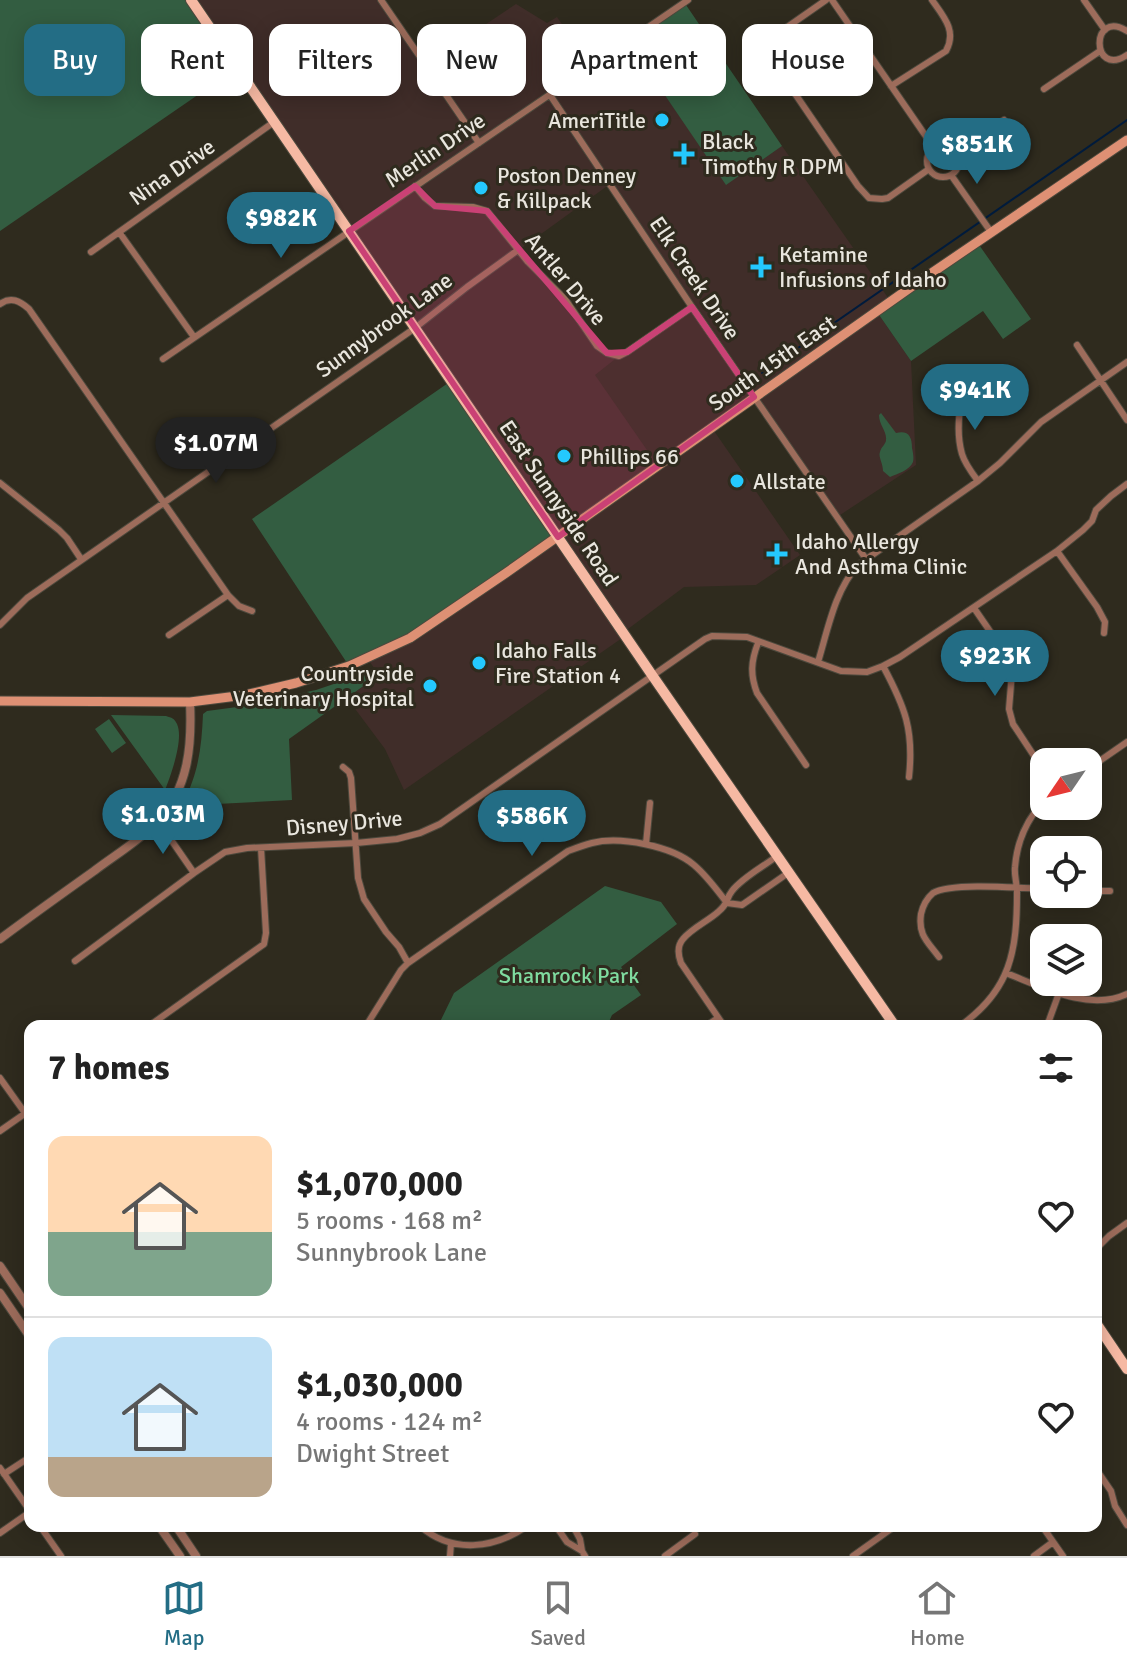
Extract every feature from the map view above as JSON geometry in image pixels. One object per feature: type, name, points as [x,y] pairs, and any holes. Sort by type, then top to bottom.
[{"type":"main road","name":"East Sunnyside Road","points":[[191,0],[891,1020]]},
{"type":"main road","name":"South 15th East","points":[[0,701],[190,702],[245,695],[349,666],[410,638],[558,537],[988,228],[1127,140]]},
{"type":"main road","points":[[1102,1332],[1127,1369]]},
{"type":"street","points":[[381,0],[479,143]]},
{"type":"street","name":"Merlin Drive","points":[[653,24],[688,0]]},
{"type":"street","points":[[929,169],[888,198],[869,198],[770,57],[769,45],[773,37],[829,0],[934,148]]},
{"type":"street","points":[[891,86],[946,51],[950,44],[952,35],[948,24],[932,0]]},
{"type":"street","points":[[1084,0],[1105,30]]},
{"type":"street","points":[[1126,57],[1109,58],[1100,51],[1099,39],[1105,30],[1114,26],[1127,31]]},
{"type":"street","points":[[1044,89],[1100,51]]},
{"type":"street","name":"Merlin Drive","points":[[163,359],[549,96]]},
{"type":"street","name":"Elk Creek Drive","points":[[551,96],[866,559]]},
{"type":"street","points":[[957,153],[1004,120]]},
{"type":"street","name":"Nina Drive","points":[[91,252],[274,122]]},
{"type":"street","points":[[944,145],[957,153],[958,167],[951,175],[941,177],[929,169],[928,155],[934,148],[944,145]]},
{"type":"street","points":[[951,175],[988,228]]},
{"type":"street","name":"Antler Drive","points":[[415,186],[435,206],[473,207],[487,211],[518,250],[565,299],[597,346],[607,353],[619,356],[627,352],[692,307]]},
{"type":"street","points":[[119,232],[194,337]]},
{"type":"street","name":"Sunnybrook Lane","points":[[0,625],[4,615],[27,598],[415,328],[518,250]]},
{"type":"street","points":[[0,304],[5,300],[16,300],[24,305],[228,595],[239,606],[252,611]]},
{"type":"street","points":[[1077,345],[1127,420]]},
{"type":"street","points":[[818,662],[840,591],[849,575],[866,559],[978,481],[1041,422],[1127,362]]},
{"type":"street","points":[[970,380],[960,401],[961,452],[978,481]]},
{"type":"street","points":[[0,483],[67,538],[81,559]]},
{"type":"street","points":[[909,777],[912,755],[910,728],[883,666],[1057,551],[1083,530],[1092,521],[1096,510],[1127,484]]},
{"type":"street","points":[[1057,551],[1097,607],[1105,622],[1104,633]]},
{"type":"street","points":[[169,635],[228,595]]},
{"type":"street","points":[[974,608],[1007,656],[1012,672],[1009,709],[1013,724],[1030,750]]},
{"type":"street","name":"Disney Drive","points":[[75,961],[225,852],[397,839],[440,824],[712,636],[747,637],[841,671],[867,672],[883,666]]},
{"type":"street","points":[[758,643],[751,669],[757,693],[806,765]]},
{"type":"street","points":[[0,939],[158,821],[176,792],[187,765],[192,729],[190,702]]},
{"type":"street","points":[[1102,759],[1127,742]]},
{"type":"street","points":[[343,767],[351,778],[358,878],[364,899],[408,963]]},
{"type":"street","points":[[646,844],[650,803]]},
{"type":"street","points":[[967,1020],[994,996],[1006,973],[1014,941],[1015,865],[1030,818]]},
{"type":"street","points":[[158,821],[194,873]]},
{"type":"street","points":[[370,1020],[408,963],[568,851],[604,841],[646,844],[679,854],[706,876],[727,903],[742,905],[788,873]]},
{"type":"street","points":[[157,1020],[264,944],[261,848]]},
{"type":"street","points":[[715,1020],[718,1018],[681,963],[679,946],[682,940],[727,903],[730,893],[777,856]]},
{"type":"street","points":[[939,957],[920,930],[922,906],[934,893],[943,889],[1030,888]]},
{"type":"street","points":[[1102,891],[1110,891]]},
{"type":"street","points":[[1006,973],[1030,982]]},
{"type":"street","points":[[1070,996],[1099,1000],[1127,994]]},
{"type":"street","points":[[1049,1020],[1058,996]]},
{"type":"street","points":[[0,1078],[24,1106]]},
{"type":"street","points":[[0,1131],[24,1114]]},
{"type":"street","points":[[1102,1243],[1127,1223]]},
{"type":"street","points":[[0,1266],[24,1301]]},
{"type":"street","points":[[0,1293],[24,1328]]},
{"type":"street","points":[[24,1460],[2,1471],[24,1502]]},
{"type":"street","points":[[1102,1478],[1127,1525]]},
{"type":"street","points":[[0,1533],[24,1515]]},
{"type":"street","points":[[44,1532],[61,1556]]},
{"type":"street","points":[[163,1532],[180,1556]]},
{"type":"street","points":[[180,1532],[196,1556]]},
{"type":"street","points":[[428,1532],[451,1543],[471,1546],[494,1543],[518,1532]]},
{"type":"street","points":[[560,1532],[567,1542],[584,1554]]},
{"type":"street","points":[[576,1532],[584,1554]]},
{"type":"street","points":[[853,1556],[887,1532]]},
{"type":"street","points":[[1046,1532],[1063,1556]]},
{"type":"street","points":[[665,1556],[695,1534]]},
{"type":"street","points":[[1034,1556],[1053,1542]]},
{"type":"street","points":[[450,1556],[451,1543]]},
{"type":"highlighted area","points":[[415,186],[435,206],[487,211],[607,353],[627,352],[692,307],[754,397],[558,537],[349,231]]},
{"type":"shaded area","points":[[191,0],[381,0],[397,24],[269,24],[269,96],[401,96],[401,30],[417,53],[417,96],[526,96],[526,24],[486,24],[516,4],[547,23],[557,17],[562,24],[542,24],[542,96],[666,96],[726,184],[782,146],[891,302],[877,312],[911,361],[916,465],[837,517],[610,184],[519,250],[565,299],[597,346],[619,356],[595,375],[658,466],[712,428],[800,555],[756,585],[684,587],[624,632],[625,636],[404,790],[385,749],[347,698],[379,675],[367,658],[557,537],[253,91],[253,24],[207,24]]},
{"type":"green space","points":[[0,0],[191,0],[207,24],[141,24],[141,96],[196,96],[0,231]]},
{"type":"green space","points":[[684,2],[699,24],[652,24]]},
{"type":"green space","points":[[726,64],[742,87],[742,96],[748,96],[782,146],[726,185],[665,96],[726,96]]},
{"type":"green space","points":[[977,242],[1031,319],[1003,339],[983,311],[911,361],[877,312]]},
{"type":"green space","points":[[451,381],[558,537],[416,634],[349,666],[252,519]]},
{"type":"green space","points":[[881,413],[896,433],[904,432],[910,437],[912,444],[911,465],[890,477],[883,471],[880,456],[886,440],[879,419]]},
{"type":"green space","points":[[375,670],[379,675],[289,739],[292,800],[197,805],[175,821],[197,768],[203,714],[316,690]]},
{"type":"green space","points":[[111,715],[166,716],[175,720],[179,731],[178,748],[165,790]]},
{"type":"green space","points":[[109,719],[126,743],[112,753],[95,729]]},
{"type":"green space","name":"Shamrock Park","points":[[605,886],[661,902],[677,924],[621,967],[641,995],[612,1015],[610,1020],[441,1020],[454,993]]},
{"type":"waterway","points":[[762,373],[1127,120]]},
{"type":"place","name":"AmeriTitle","points":[[662,120]]},
{"type":"place","name":"Black Timothy R DPM","points":[[684,154]]},
{"type":"place","name":"Poston Denney & Killpack","points":[[481,188]]},
{"type":"place","name":"Ketamine Infusions of Idaho","points":[[761,267]]},
{"type":"place","name":"Phillips 66","points":[[564,456]]},
{"type":"place","name":"Allstate","points":[[737,481]]},
{"type":"place","name":"Idaho Allergy And Asthma Clinic","points":[[777,554]]},
{"type":"place","name":"Idaho Falls Fire Station 4","points":[[479,663]]},
{"type":"place","name":"Countryside Veterinary Hospital","points":[[430,686]]}]
